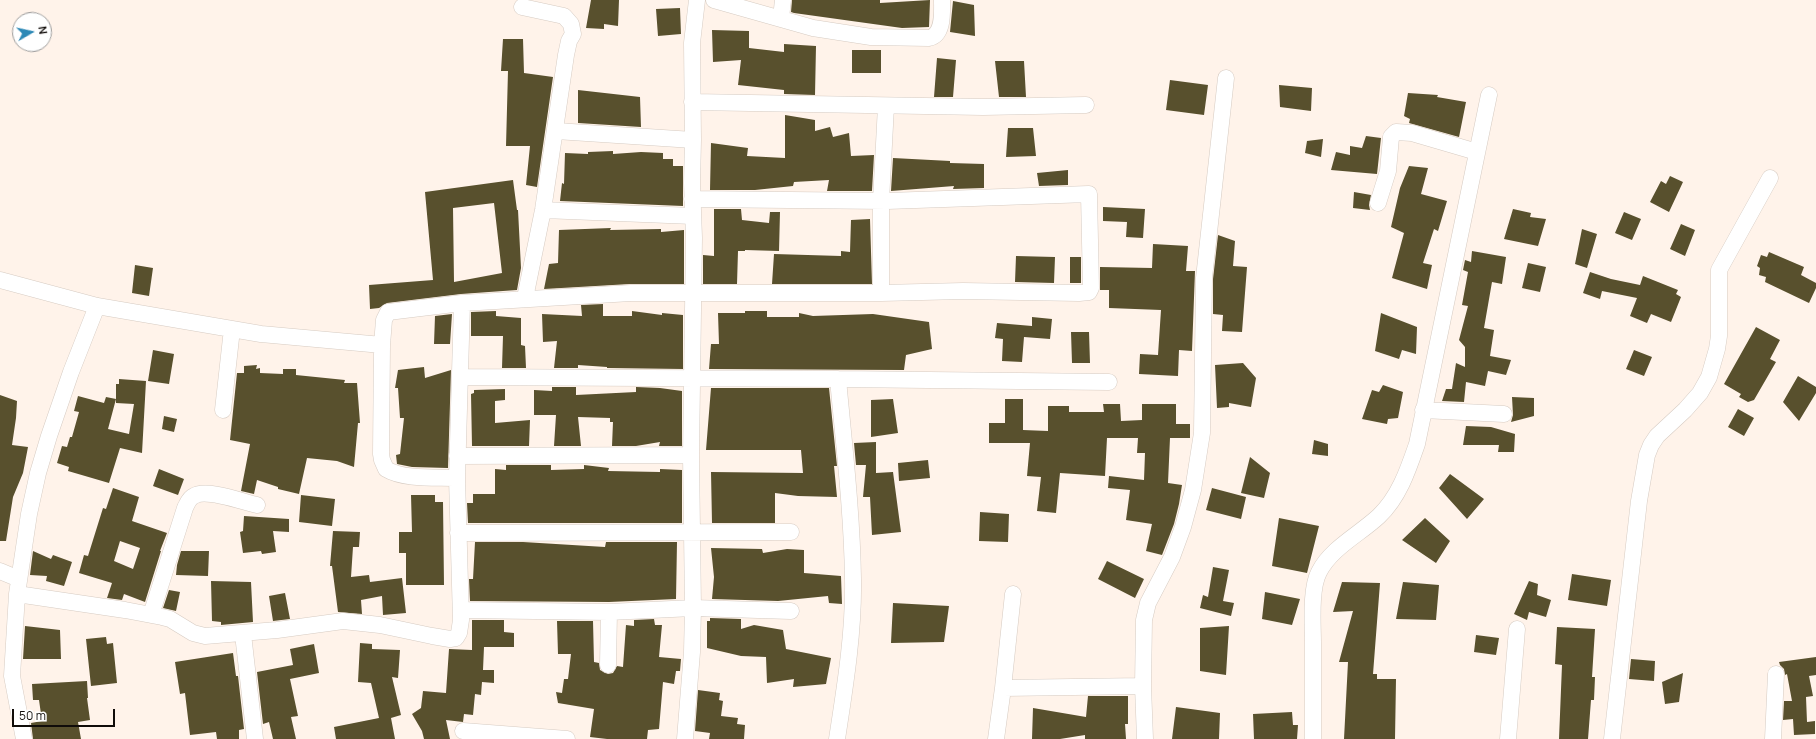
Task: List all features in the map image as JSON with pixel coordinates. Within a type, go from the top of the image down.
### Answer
[{"type":"street","points":[[685,739],[692,652],[693,608],[691,455],[693,379],[692,43],[696,0]]},
{"type":"street","points":[[714,0],[813,28],[871,37],[929,38],[935,37],[938,33],[942,17],[942,0]]},
{"type":"street","points":[[781,18],[783,0]]},
{"type":"street","points":[[522,7],[560,14],[568,18],[573,34],[569,41],[566,55],[556,131],[543,210],[525,298]]},
{"type":"street","points":[[1145,739],[1144,624],[1146,612],[1148,603],[1172,556],[1184,527],[1193,490],[1201,440],[1204,278],[1226,78]]},
{"type":"street","points":[[1313,739],[1312,612],[1317,577],[1324,564],[1336,552],[1379,516],[1398,492],[1411,463],[1417,444],[1489,95]]},
{"type":"street","points":[[692,102],[983,107],[1086,105]]},
{"type":"street","points":[[881,293],[881,201],[886,106]]},
{"type":"street","points":[[556,131],[693,140]]},
{"type":"street","points":[[1378,203],[1388,171],[1391,137],[1396,132],[1412,133],[1477,152]]},
{"type":"street","points":[[1612,739],[1639,501],[1646,455],[1657,436],[1688,407],[1700,393],[1709,377],[1717,349],[1719,270],[1770,178]]},
{"type":"street","points":[[457,478],[416,477],[396,474],[386,470],[382,454],[382,345],[384,320],[388,312],[462,303],[525,298],[631,293],[881,293],[963,291],[1080,293],[1090,291],[1092,278],[1089,194],[881,201],[692,198]]},
{"type":"street","points":[[543,210],[693,216]]},
{"type":"street","points":[[0,280],[97,306],[261,334],[382,345]]},
{"type":"street","points":[[0,571],[18,587],[170,620],[197,634],[215,636],[243,634],[343,621],[380,625],[453,639],[459,633],[461,610],[457,456],[462,303]]},
{"type":"street","points":[[24,739],[6,676],[29,514],[38,473],[68,379],[97,306]]},
{"type":"street","points":[[223,410],[232,329]]},
{"type":"street","points":[[460,377],[1109,382]]},
{"type":"street","points":[[837,739],[849,637],[853,579],[846,468],[838,379]]},
{"type":"street","points":[[1423,410],[1504,414]]},
{"type":"street","points":[[457,456],[691,455]]},
{"type":"street","points":[[151,616],[185,508],[191,498],[197,494],[210,494],[257,505]]},
{"type":"street","points":[[458,534],[791,532]]},
{"type":"street","points":[[996,739],[1013,594]]},
{"type":"street","points":[[461,610],[609,612],[693,608],[791,611]]},
{"type":"street","points":[[608,665],[609,612]]},
{"type":"street","points":[[1508,739],[1517,629]]},
{"type":"street","points":[[243,634],[255,739]]},
{"type":"street","points":[[1773,739],[1776,674]]},
{"type":"street","points":[[1003,688],[1144,686]]},
{"type":"street","points":[[463,731],[567,739]]},
{"type":"building","points":[[591,0],[619,0],[618,26],[604,24],[604,29],[586,28]]},
{"type":"building","points":[[792,0],[880,0],[880,3],[930,0],[929,27],[902,28],[794,13],[791,12]]},
{"type":"building","points":[[953,1],[974,5],[975,36],[950,32]]},
{"type":"building","points":[[680,8],[681,34],[658,36],[656,9]]},
{"type":"building","points":[[712,30],[749,31],[749,48],[784,52],[784,44],[816,46],[815,95],[784,94],[784,90],[738,85],[741,60],[713,62]]},
{"type":"building","points":[[503,39],[523,39],[524,73],[553,77],[537,187],[526,185],[530,146],[506,146],[508,71],[501,71]]},
{"type":"building","points":[[852,50],[881,50],[881,73],[852,73]]},
{"type":"building","points":[[937,58],[956,60],[953,97],[934,97]]},
{"type":"building","points":[[995,61],[1024,61],[1026,97],[999,97]]},
{"type":"building","points":[[1170,80],[1208,85],[1204,115],[1166,110]]},
{"type":"building","points":[[1279,85],[1312,88],[1311,111],[1280,107]]},
{"type":"building","points":[[578,90],[640,97],[641,127],[578,123]]},
{"type":"building","points":[[1408,93],[1438,95],[1437,97],[1466,102],[1459,137],[1409,123],[1410,119],[1404,116]]},
{"type":"building","points":[[785,115],[815,120],[815,131],[830,127],[833,137],[849,133],[851,156],[874,155],[872,191],[827,191],[829,180],[794,182],[793,186],[755,190],[710,190],[711,143],[748,148],[747,156],[785,158]]},
{"type":"building","points":[[1008,128],[1033,128],[1036,156],[1006,157]]},
{"type":"building","points":[[1366,136],[1381,138],[1377,174],[1331,170],[1336,152],[1350,155],[1350,146],[1362,148]]},
{"type":"building","points":[[1323,139],[1321,157],[1305,153],[1307,141]]},
{"type":"building","points":[[613,151],[613,154],[641,152],[663,153],[663,159],[673,159],[673,166],[683,166],[683,206],[560,201],[562,183],[564,184],[565,153],[588,154],[588,152]]},
{"type":"building","points":[[893,158],[950,161],[950,163],[984,164],[984,188],[953,189],[954,186],[891,191]]},
{"type":"building","points":[[1409,166],[1428,168],[1421,194],[1447,201],[1438,231],[1434,229],[1423,263],[1432,265],[1427,289],[1392,278],[1404,233],[1391,227],[1400,188]]},
{"type":"building","points":[[1068,170],[1068,185],[1039,186],[1037,173]]},
{"type":"building","points":[[1670,176],[1683,182],[1669,212],[1650,202],[1661,181],[1666,184]]},
{"type":"building","points":[[513,180],[518,210],[521,268],[517,290],[461,294],[387,303],[379,308],[370,309],[369,285],[433,280],[425,192]],"holes":[[[494,203],[502,273],[454,282],[453,208]]]},
{"type":"building","points":[[1354,192],[1371,195],[1369,205],[1370,210],[1353,208]]},
{"type":"building","points":[[1103,207],[1145,209],[1143,238],[1126,237],[1127,222],[1103,221]]},
{"type":"building","points":[[714,209],[741,209],[742,220],[769,223],[770,212],[780,212],[779,251],[738,251],[737,284],[703,284],[703,255],[714,256]]},
{"type":"building","points":[[1513,209],[1531,213],[1530,217],[1546,219],[1538,246],[1504,239]]},
{"type":"building","points":[[1624,212],[1641,219],[1632,240],[1615,233]]},
{"type":"building","points":[[870,219],[872,284],[772,284],[774,254],[841,256],[841,251],[850,252],[851,220]]},
{"type":"building","points":[[1681,224],[1695,230],[1685,256],[1670,249]]},
{"type":"building","points":[[611,228],[610,230],[661,229],[661,232],[684,230],[684,284],[630,284],[544,289],[549,264],[558,263],[559,230]]},
{"type":"building","points":[[1582,229],[1597,234],[1587,268],[1575,264]]},
{"type":"building","points":[[1218,235],[1235,241],[1233,266],[1247,267],[1242,332],[1222,331],[1223,315],[1213,314],[1213,279]]},
{"type":"building","points":[[1153,244],[1188,246],[1186,271],[1195,271],[1192,351],[1179,350],[1178,376],[1139,374],[1140,354],[1158,355],[1161,310],[1109,308],[1109,290],[1100,290],[1100,267],[1152,268]]},
{"type":"building","points":[[1472,251],[1506,257],[1502,284],[1492,282],[1484,328],[1494,330],[1490,356],[1511,360],[1506,375],[1488,371],[1485,386],[1466,382],[1464,402],[1442,401],[1446,389],[1452,389],[1456,363],[1465,367],[1465,347],[1459,340],[1468,306],[1462,305],[1468,272],[1463,270],[1465,260],[1471,262]]},
{"type":"building","points":[[1769,252],[1804,267],[1801,275],[1816,283],[1816,288],[1809,303],[1765,282],[1766,277],[1759,275],[1760,268],[1757,266],[1761,255],[1767,257]]},
{"type":"building","points":[[1016,256],[1055,257],[1054,283],[1015,282]]},
{"type":"building","points":[[1070,257],[1081,257],[1081,283],[1070,283]]},
{"type":"building","points":[[1528,263],[1546,267],[1540,292],[1522,288]]},
{"type":"building","points":[[135,265],[153,268],[149,296],[132,293]]},
{"type":"building","points":[[1590,272],[1611,279],[1640,285],[1643,276],[1678,290],[1676,294],[1681,297],[1671,322],[1651,314],[1647,323],[1630,316],[1637,298],[1602,291],[1600,299],[1583,293]]},
{"type":"building","points":[[603,304],[603,316],[632,316],[632,311],[662,315],[662,313],[683,315],[683,369],[607,368],[578,365],[578,368],[554,368],[557,341],[543,342],[542,314],[582,316],[581,305]]},
{"type":"building","points":[[496,311],[496,316],[521,318],[521,345],[525,346],[526,368],[502,368],[503,336],[471,336],[471,312]]},
{"type":"building","points":[[745,311],[767,311],[767,317],[799,317],[799,313],[813,316],[873,314],[929,322],[932,349],[906,355],[904,370],[709,369],[711,344],[719,344],[718,313],[745,313]]},
{"type":"building","points":[[1381,313],[1417,327],[1416,354],[1402,350],[1399,359],[1375,351]]},
{"type":"building","points":[[452,314],[450,344],[434,344],[435,316]]},
{"type":"building","points":[[1032,317],[1052,319],[1050,339],[1024,337],[1022,362],[1002,361],[1003,339],[995,338],[997,323],[1032,326]]},
{"type":"building","points":[[1756,327],[1780,340],[1770,359],[1776,362],[1754,400],[1748,402],[1739,397],[1741,394],[1724,384]]},
{"type":"building","points":[[1071,332],[1089,332],[1090,363],[1072,363]]},
{"type":"building","points":[[153,350],[174,354],[169,384],[148,381]]},
{"type":"building","points":[[1634,350],[1652,357],[1644,376],[1626,369]]},
{"type":"building","points":[[1243,363],[1256,378],[1251,407],[1229,403],[1229,407],[1217,408],[1215,365]]},
{"type":"building","points":[[257,365],[256,369],[260,368],[260,373],[283,374],[283,369],[296,369],[296,375],[345,380],[344,383],[357,383],[360,423],[358,423],[354,467],[337,461],[307,458],[299,494],[278,489],[278,487],[257,480],[254,494],[241,491],[250,444],[230,440],[237,373],[244,373],[244,366]]},
{"type":"building","points":[[424,367],[425,378],[451,370],[448,468],[412,467],[397,464],[396,455],[400,454],[404,418],[400,418],[398,388],[395,388],[398,370]]},
{"type":"building","points":[[1798,376],[1816,387],[1816,393],[1799,421],[1783,402]]},
{"type":"building","points":[[119,379],[146,381],[142,453],[120,448],[109,483],[68,471],[69,467],[57,463],[62,446],[67,447],[70,437],[72,437],[79,412],[74,411],[78,396],[104,403],[106,397],[116,399],[116,384],[119,384]],"holes":[[[116,399],[116,403],[134,404],[129,434],[108,429]]]},
{"type":"building","points":[[1383,385],[1403,392],[1398,418],[1388,419],[1387,424],[1362,419],[1372,390],[1379,392]]},
{"type":"building","points":[[552,387],[576,387],[576,395],[636,392],[636,387],[682,391],[682,446],[659,446],[660,442],[636,446],[612,446],[613,422],[610,422],[610,418],[578,417],[581,446],[554,446],[556,415],[534,415],[534,390],[552,391]]},
{"type":"building","points":[[711,388],[829,388],[837,466],[834,466],[837,497],[798,496],[775,493],[775,523],[712,523],[711,472],[803,473],[801,450],[706,450]]},
{"type":"building","points":[[505,389],[505,400],[495,401],[495,423],[530,420],[529,446],[472,446],[471,394],[474,393],[474,390]]},
{"type":"building","points":[[0,395],[17,401],[12,445],[28,447],[23,473],[13,497],[6,541],[0,541]]},
{"type":"building","points":[[1512,397],[1534,398],[1534,416],[1511,422],[1513,415]]},
{"type":"building","points":[[893,399],[898,433],[871,437],[871,400]]},
{"type":"building","points":[[1005,399],[1023,399],[1023,430],[1048,431],[1048,406],[1069,406],[1069,412],[1104,412],[1103,404],[1120,404],[1121,421],[1142,420],[1142,404],[1176,404],[1176,424],[1190,424],[1190,438],[1170,438],[1168,483],[1182,485],[1174,524],[1162,555],[1146,551],[1152,524],[1126,520],[1130,490],[1108,488],[1109,476],[1144,480],[1145,453],[1137,453],[1138,438],[1107,438],[1105,476],[1060,473],[1056,513],[1037,511],[1041,477],[1027,476],[1030,443],[989,443],[989,423],[1005,423]]},
{"type":"building","points":[[1738,409],[1754,418],[1744,436],[1728,427]]},
{"type":"building","points":[[164,416],[177,419],[174,432],[162,429]]},
{"type":"building","points":[[1466,426],[1491,427],[1515,434],[1514,452],[1498,452],[1499,445],[1463,445]]},
{"type":"building","points":[[1314,440],[1328,444],[1328,456],[1312,454]]},
{"type":"building","points":[[876,442],[876,473],[893,472],[901,532],[872,535],[870,497],[863,497],[866,465],[856,465],[854,443]]},
{"type":"building","points":[[1250,457],[1270,473],[1264,498],[1241,493]]},
{"type":"building","points":[[928,460],[930,478],[899,481],[898,463]]},
{"type":"building","points":[[506,465],[551,465],[551,470],[584,469],[584,465],[609,468],[608,471],[660,472],[660,469],[682,470],[682,523],[468,523],[467,503],[473,503],[473,494],[495,494],[495,469],[506,470]]},
{"type":"building","points":[[159,469],[184,479],[178,495],[153,486]]},
{"type":"building","points":[[1450,474],[1484,499],[1467,519],[1439,488]]},
{"type":"building","points":[[113,488],[139,497],[132,521],[167,533],[160,551],[145,602],[124,594],[122,600],[107,598],[112,583],[79,573],[84,555],[88,556],[103,508],[106,509]],"holes":[[[120,541],[140,548],[133,569],[114,561]]]},
{"type":"building","points":[[1212,488],[1246,497],[1241,519],[1206,510]]},
{"type":"building","points":[[301,495],[335,499],[332,526],[299,522]]},
{"type":"building","points":[[411,495],[435,495],[435,502],[443,502],[444,585],[406,585],[406,553],[399,553],[399,532],[412,532]]},
{"type":"building","points":[[980,512],[1009,514],[1008,542],[979,541]]},
{"type":"building","points":[[244,516],[289,519],[289,532],[273,531],[276,552],[262,554],[261,551],[243,553],[240,532],[243,531]]},
{"type":"building","points":[[1279,518],[1319,526],[1307,573],[1272,566]]},
{"type":"building","points":[[1425,518],[1450,541],[1436,563],[1402,540]]},
{"type":"building","points":[[333,531],[360,532],[359,547],[353,547],[351,577],[369,575],[370,582],[402,578],[406,613],[383,615],[382,596],[361,600],[362,614],[338,612],[332,566],[330,566]]},
{"type":"building","points":[[475,542],[523,542],[605,547],[606,542],[677,542],[676,599],[609,602],[470,601],[469,579],[473,579]]},
{"type":"building","points":[[711,548],[762,549],[763,553],[787,549],[804,550],[804,573],[841,576],[842,604],[829,603],[828,596],[778,601],[712,599],[714,577]]},
{"type":"building","points":[[33,551],[51,559],[53,555],[72,562],[64,586],[46,581],[47,576],[30,575]]},
{"type":"building","points":[[181,551],[209,551],[208,576],[176,575]]},
{"type":"building","points":[[1107,561],[1144,579],[1135,598],[1098,579]]},
{"type":"building","points":[[1213,567],[1229,570],[1223,601],[1234,603],[1231,616],[1200,608],[1203,595],[1208,597]]},
{"type":"building","points":[[1572,574],[1611,580],[1607,606],[1568,600]]},
{"type":"building","points":[[211,581],[251,582],[253,622],[221,625],[221,622],[212,621]]},
{"type":"building","points":[[1529,581],[1538,584],[1537,595],[1551,600],[1546,617],[1529,612],[1527,620],[1514,614]]},
{"type":"building","points":[[1342,582],[1380,583],[1373,674],[1377,674],[1377,679],[1396,679],[1395,739],[1344,739],[1348,662],[1339,662],[1353,611],[1333,612]]},
{"type":"building","points":[[1403,582],[1439,585],[1436,620],[1396,619]]},
{"type":"building","points":[[169,590],[180,592],[176,611],[163,608]]},
{"type":"building","points":[[1265,592],[1300,599],[1292,625],[1262,619]]},
{"type":"building","points":[[285,593],[290,619],[273,621],[269,596]]},
{"type":"building","points":[[893,603],[949,606],[944,642],[891,643]]},
{"type":"building","points":[[710,618],[741,619],[741,629],[754,625],[783,630],[786,649],[831,658],[826,684],[793,687],[794,679],[767,683],[766,657],[741,656],[707,648],[707,621],[710,621]]},
{"type":"building","points":[[654,619],[655,625],[662,625],[659,657],[681,659],[680,671],[676,671],[674,684],[663,682],[659,729],[648,730],[647,739],[607,739],[590,737],[594,709],[558,703],[556,692],[562,693],[564,679],[568,679],[571,654],[558,654],[557,621],[593,621],[594,662],[599,663],[600,670],[608,674],[613,673],[617,666],[623,667],[626,625],[634,626],[634,620]]},
{"type":"building","points":[[472,620],[504,620],[504,632],[514,633],[514,647],[484,647],[483,670],[494,670],[494,683],[482,682],[481,695],[475,694],[473,715],[464,714],[463,722],[446,720],[450,739],[424,739],[422,731],[412,714],[421,708],[423,691],[446,693],[449,649],[472,650]]},
{"type":"building","points":[[25,626],[60,630],[61,659],[23,659]]},
{"type":"building","points":[[1229,626],[1226,675],[1200,671],[1200,628]]},
{"type":"building","points":[[1557,627],[1595,629],[1592,677],[1595,677],[1594,700],[1591,700],[1588,739],[1559,739],[1562,665],[1555,664]]},
{"type":"building","points":[[1476,635],[1499,638],[1496,655],[1474,652]]},
{"type":"building","points":[[106,637],[107,644],[113,643],[117,683],[91,686],[86,639]]},
{"type":"building","points":[[360,643],[372,644],[372,649],[400,650],[398,678],[392,677],[401,715],[391,718],[395,739],[336,739],[334,727],[379,718],[371,683],[358,682]]},
{"type":"building","points":[[314,644],[319,673],[290,679],[298,716],[291,717],[296,739],[273,739],[269,722],[263,724],[257,672],[293,665],[290,649]]},
{"type":"building","points":[[233,653],[236,676],[238,676],[244,729],[239,730],[239,739],[217,739],[216,732],[190,735],[185,693],[180,694],[175,662]]},
{"type":"building","points":[[1816,657],[1816,675],[1809,676],[1813,696],[1806,697],[1807,722],[1815,721],[1815,734],[1794,735],[1793,719],[1783,720],[1784,701],[1792,701],[1787,674],[1785,675],[1784,669],[1779,662]]},
{"type":"building","points":[[1631,659],[1655,661],[1654,681],[1629,679]]},
{"type":"building","points":[[1683,673],[1679,702],[1665,704],[1662,682]]},
{"type":"building","points":[[87,681],[87,698],[90,720],[78,722],[81,739],[33,739],[31,723],[42,721],[39,700],[33,700],[32,684]]},
{"type":"building","points":[[698,690],[720,693],[719,700],[723,701],[721,716],[738,718],[737,724],[745,725],[744,739],[709,739],[710,733],[695,731]]},
{"type":"building","points":[[1088,696],[1128,696],[1128,724],[1125,724],[1126,739],[1085,739],[1085,735],[1060,739],[1032,739],[1033,708],[1086,717]]},
{"type":"building","points":[[1176,707],[1220,713],[1219,739],[1172,739]]},
{"type":"building","points":[[1292,712],[1293,725],[1298,725],[1297,739],[1254,739],[1253,714]]}]
